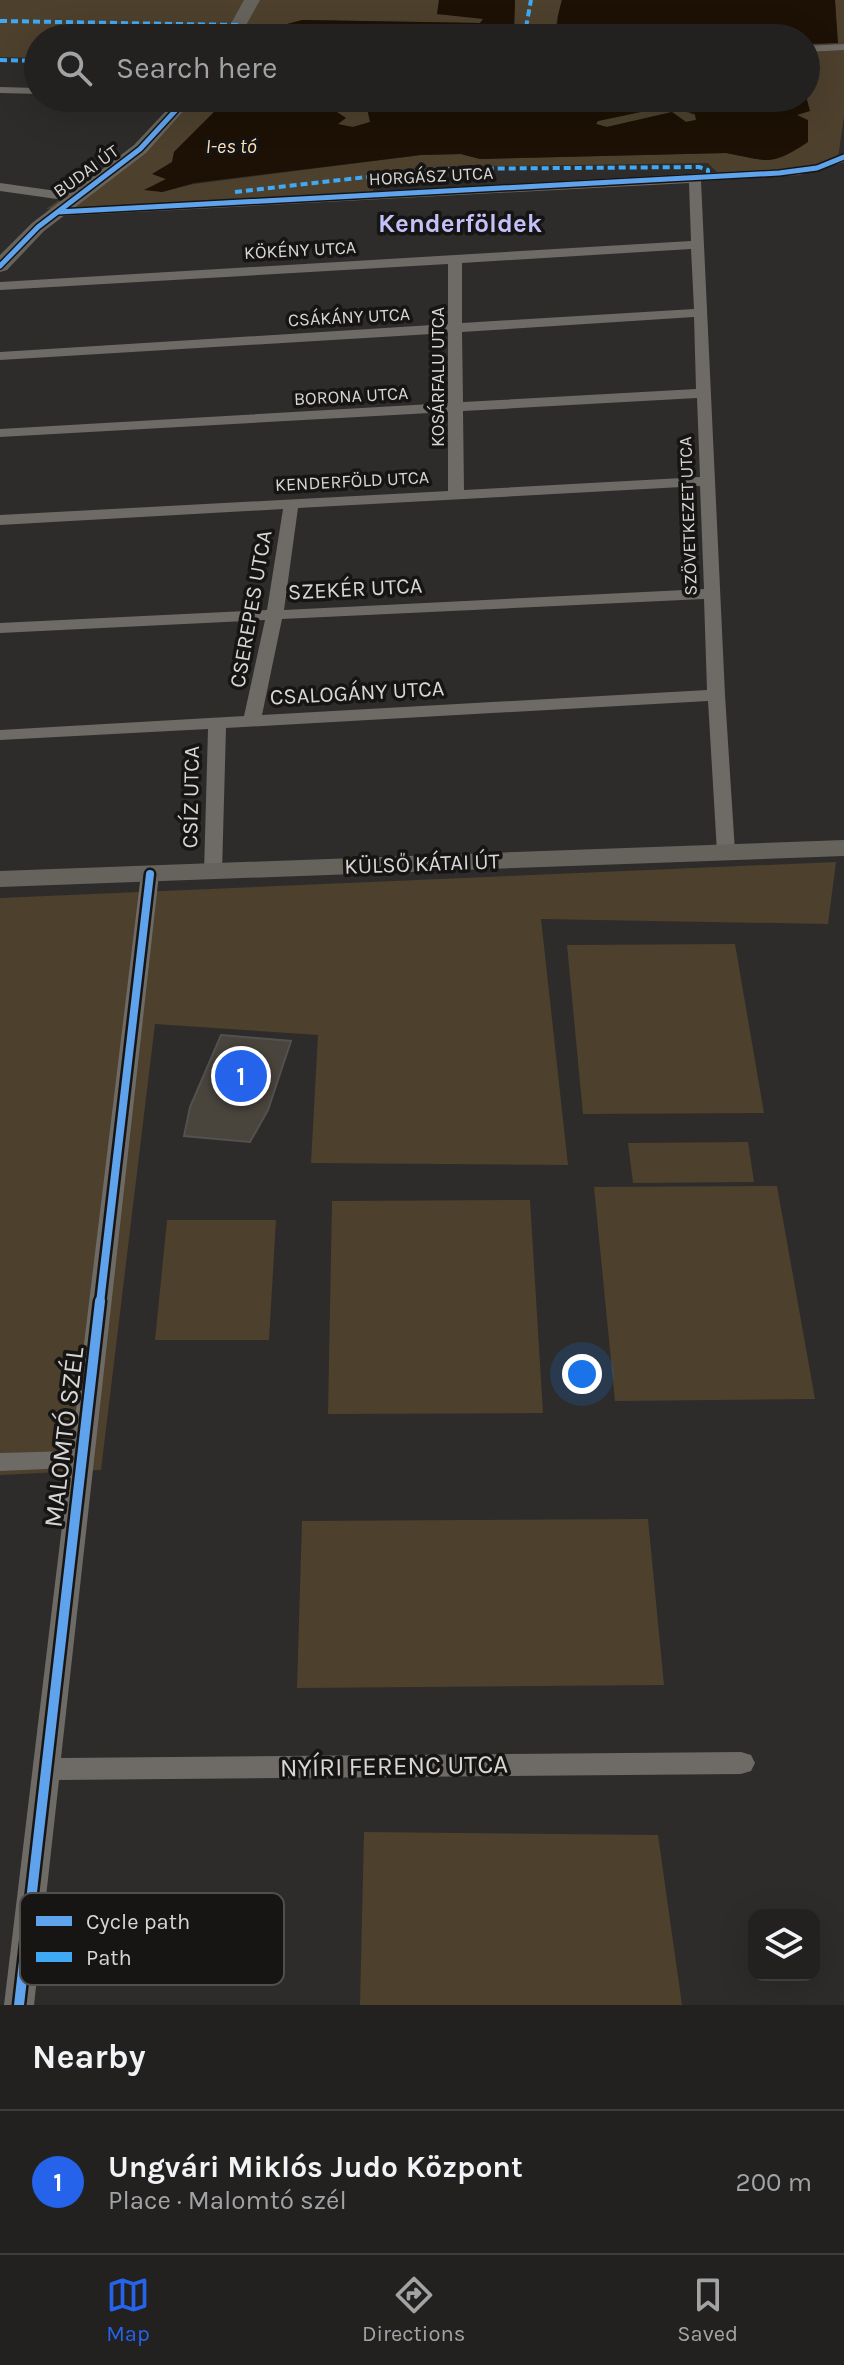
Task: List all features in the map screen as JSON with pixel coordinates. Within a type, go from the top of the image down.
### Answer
[{"type":"street","points":[[239,24],[252,0]]},
{"type":"street","points":[[820,48],[844,47]]},
{"type":"street","points":[[0,90],[24,91]]},
{"type":"street","name":"BUDAI ÚT","points":[[0,266],[20,242],[134,156],[174,112]]},
{"type":"street","name":"HORGÁSZ UTCA","points":[[58,212],[695,179],[708,175],[806,169],[844,157]]},
{"type":"street","name":"SZÖVETKEZET UTCA","points":[[695,179],[711,594],[726,852]]},
{"type":"street","points":[[0,187],[78,198]]},
{"type":"street","name":"KÖKÉNY UTCA","points":[[0,286],[697,245]]},
{"type":"street","name":"KOSÁRFALU UTCA","points":[[455,259],[456,495]]},
{"type":"street","name":"CSÁKÁNY UTCA","points":[[0,356],[700,313]]},
{"type":"street","name":"BORONA UTCA","points":[[0,433],[704,393]]},
{"type":"street","name":"KENDERFÖLD UTCA","points":[[0,520],[706,481]]},
{"type":"street","name":"CSEREPES UTCA","points":[[252,721],[275,614],[291,504]]},
{"type":"street","name":"SZEKÉR UTCA","points":[[0,628],[711,594]]},
{"type":"street","name":"CSALOGÁNY UTCA","points":[[0,735],[716,695]]},
{"type":"street","name":"CSÍZ UTCA","points":[[213,872],[217,723]]},
{"type":"street","name":"KÜLSŐ KÁTAI ÚT","points":[[0,879],[844,848]]},
{"type":"street","name":"MALOMTÓ SZÉL","points":[[32,1893],[150,874]]},
{"type":"street","points":[[0,1462],[81,1459]]},
{"type":"street","name":"NYÍRI FERENC UTCA","points":[[46,1769],[741,1763]]},
{"type":"street","name":"MALOMTÓ SZÉL","points":[[19,2005],[21,1985]]},
{"type":"shaded area","points":[[0,0],[439,0],[437,14],[484,18],[480,23],[302,20],[297,24],[24,24],[24,58],[0,57]]},
{"type":"shaded area","points":[[515,0],[562,0],[556,24],[514,24]]},
{"type":"shaded area","points":[[835,0],[844,0],[844,44],[841,44],[844,47],[844,117],[838,158],[804,169],[718,173],[708,163],[431,167],[375,172],[373,192],[46,209],[128,153],[166,112],[214,112],[174,152],[173,162],[153,174],[168,179],[162,192],[194,184],[421,155],[461,154],[480,159],[726,153],[763,160],[797,112],[820,112],[820,44],[837,43]]},
{"type":"shaded area","points":[[224,112],[368,112],[371,122],[353,127]]},
{"type":"shaded area","points":[[640,112],[672,112],[607,127],[596,124],[597,121]]},
{"type":"shaded area","points":[[672,112],[695,115],[696,120],[686,122]]},
{"type":"shaded area","points":[[836,862],[828,924],[541,919],[568,1165],[311,1163],[318,1035],[155,1024],[101,1470],[0,1475],[0,898]]},
{"type":"shaded area","points":[[735,944],[764,1113],[583,1114],[567,945]]},
{"type":"shaded area","points":[[748,1142],[754,1182],[633,1183],[628,1143]]},
{"type":"shaded area","points":[[777,1186],[815,1399],[615,1401],[594,1187]]},
{"type":"shaded area","points":[[530,1200],[543,1413],[328,1414],[332,1201]]},
{"type":"shaded area","points":[[167,1220],[276,1220],[269,1340],[155,1340]]},
{"type":"shaded area","points":[[648,1519],[664,1685],[297,1688],[302,1521]]},
{"type":"shaded area","points":[[364,1832],[658,1835],[682,2005],[360,2005]]},
{"type":"water","points":[[439,0],[515,0],[514,24],[287,24],[302,20],[480,23],[483,19],[437,14]]},
{"type":"water","points":[[562,0],[835,0],[838,43],[820,44],[820,24],[558,24]]},
{"type":"water","name":"I-es tó","points":[[214,112],[337,112],[346,118],[338,124],[353,127],[370,122],[368,112],[641,112],[596,124],[607,127],[672,112],[686,122],[696,120],[695,114],[688,112],[807,112],[797,115],[808,120],[808,142],[777,159],[769,160],[726,153],[480,159],[461,154],[421,155],[194,183],[162,192],[144,190],[166,179],[152,174],[172,162],[174,152]]},
{"type":"building","points":[[221,1035],[291,1041],[268,1110],[250,1142],[184,1136],[190,1107]]},
{"type":"marked path","points":[[527,24],[531,0]]},
{"type":"marked path","points":[[0,21],[179,24]]},
{"type":"marked path","points":[[0,60],[24,61]]},
{"type":"marked path","points":[[235,192],[438,169],[699,167],[708,170],[708,175]]},
{"type":"cycle path","points":[[0,266],[38,227],[140,149],[174,112]]},
{"type":"cycle path","points":[[58,212],[695,179],[708,175],[799,171],[832,164],[844,157]]},
{"type":"cycle path","points":[[32,1893],[150,874]]},
{"type":"cycle path","points":[[19,2005],[21,1985]]},
{"type":"place","name":"Ungvári Miklós Judo Központ","points":[[241,1076]]},
{"type":"district","name":"Kenderföldek","points":[[460,223]]}]
